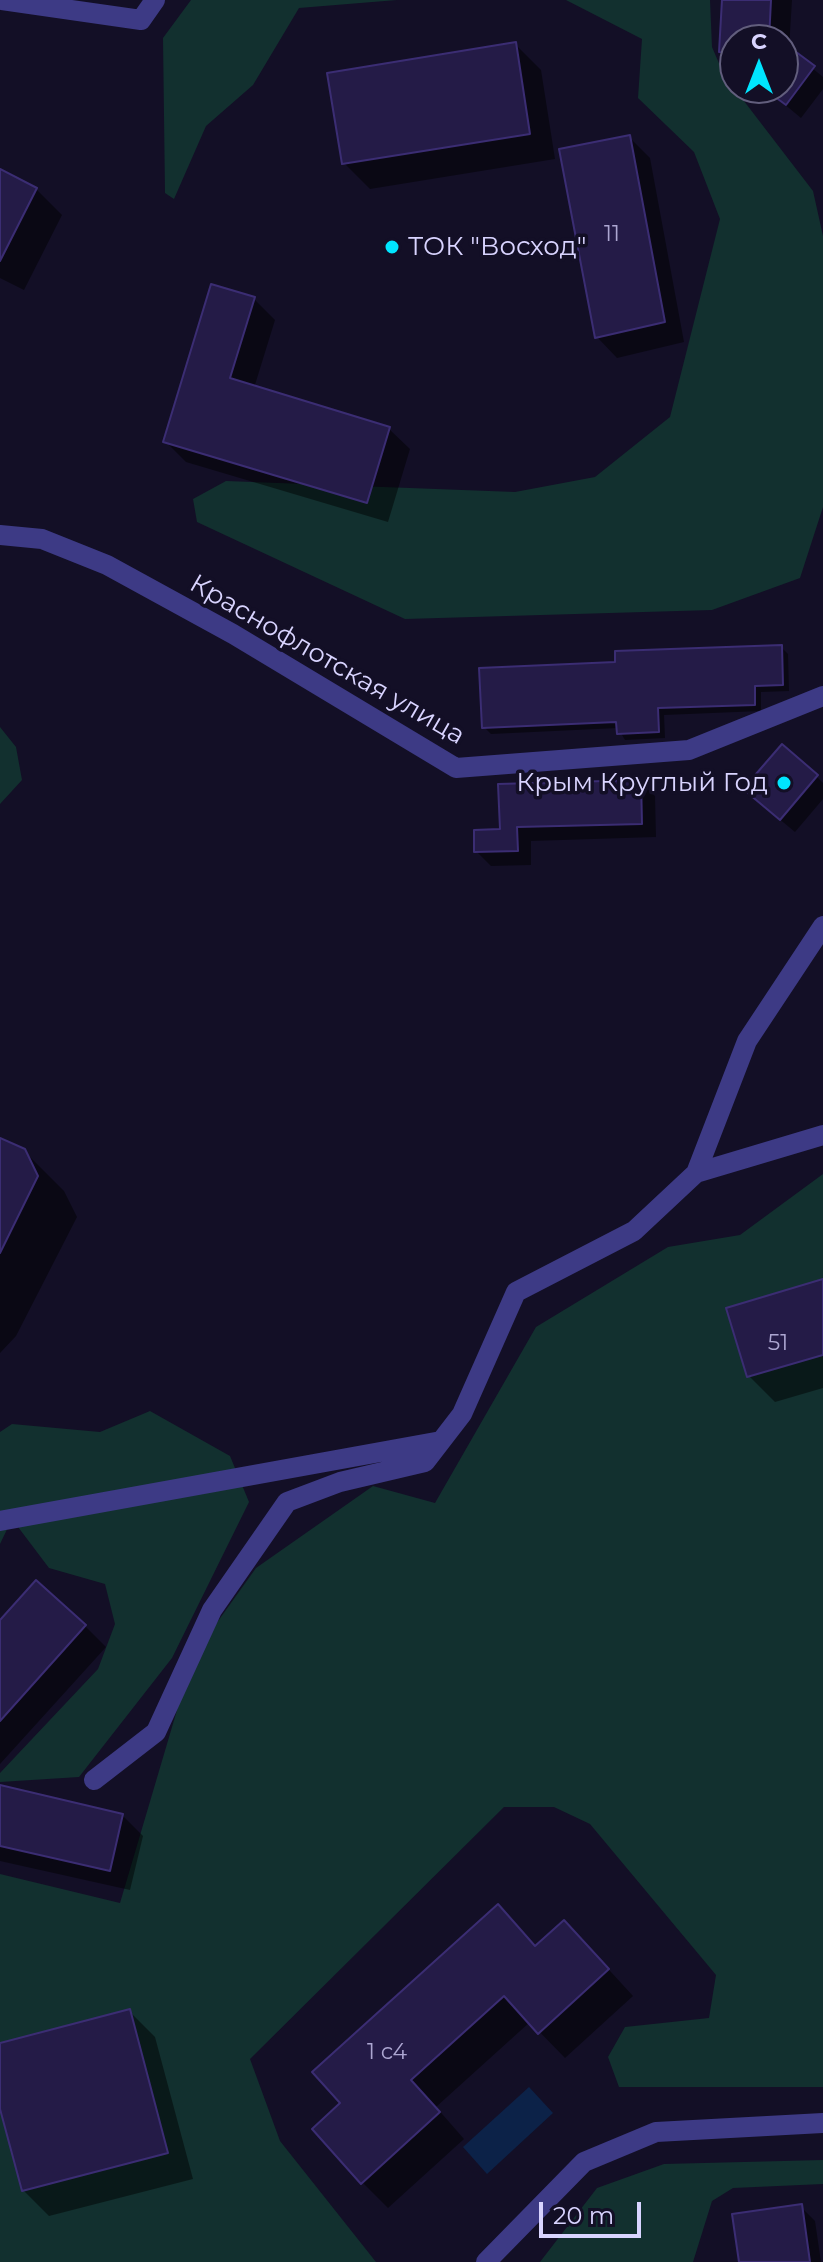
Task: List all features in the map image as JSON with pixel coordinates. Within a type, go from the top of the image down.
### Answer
[{"type":"street","points":[[2,0],[141,20],[155,0]]},
{"type":"street","name":"Краснофлотская улица","points":[[0,535],[42,539],[107,565],[233,634],[456,768],[689,750],[823,696]]},
{"type":"street","points":[[94,1780],[156,1732],[212,1610],[287,1502],[340,1482],[425,1462],[462,1414],[516,1292],[634,1231],[696,1173],[747,1041],[823,926]]},
{"type":"street","points":[[696,1173],[823,1135]]},
{"type":"street","points":[[0,1521],[441,1441]]},
{"type":"street","points":[[486,2262],[584,2162],[656,2132],[823,2123]]},
{"type":"green space","points":[[191,0],[397,0],[299,8],[253,85],[206,126],[174,199],[165,193],[163,38]]},
{"type":"green space","points":[[566,0],[710,0],[712,47],[719,63],[719,104],[746,104],[813,191],[823,236],[823,507],[800,578],[712,610],[405,619],[197,522],[193,499],[226,481],[515,492],[595,477],[670,417],[720,219],[694,152],[638,98],[642,39]]},
{"type":"green space","points":[[0,727],[16,747],[22,780],[0,804]]},
{"type":"green space","points":[[823,1174],[823,2087],[619,2087],[608,2057],[625,2027],[709,2018],[716,1975],[590,1824],[554,1807],[504,1807],[250,2059],[280,2141],[376,2262],[0,2262],[0,2109],[22,2191],[168,2153],[130,2009],[0,2043],[0,1874],[120,1903],[193,1656],[256,1568],[373,1486],[435,1503],[536,1327],[668,1247],[740,1235]]},
{"type":"green space","points":[[150,1411],[230,1456],[249,1502],[172,1658],[79,1777],[0,1782],[0,1773],[98,1669],[115,1624],[105,1584],[49,1568],[12,1519],[0,1544],[0,1432],[12,1424],[100,1432]]},
{"type":"green space","points":[[823,2160],[823,2184],[733,2188],[712,2201],[693,2262],[540,2262],[597,2188],[664,2164]]},
{"type":"water","points":[[529,2087],[553,2113],[487,2174],[463,2147]]},
{"type":"building","points":[[722,0],[771,0],[770,24],[721,24]]},
{"type":"building","points":[[516,42],[530,134],[342,164],[327,73]]},
{"type":"building","points":[[799,54],[815,66],[799,88]]},
{"type":"building","points":[[630,135],[665,322],[595,338],[559,149]]},
{"type":"building","points":[[0,169],[37,188],[0,261]]},
{"type":"building","points":[[211,284],[255,297],[230,378],[390,427],[367,503],[163,442]]},
{"type":"building","points":[[782,645],[783,685],[755,686],[755,705],[658,708],[659,732],[617,734],[616,722],[482,728],[479,668],[615,662],[615,651]]},
{"type":"building","points":[[782,744],[818,775],[780,820],[743,789]]},
{"type":"building","points":[[641,780],[642,824],[517,827],[518,851],[474,852],[474,830],[500,829],[498,784]]},
{"type":"building","points":[[0,1138],[25,1149],[38,1176],[0,1253]]},
{"type":"building","points":[[823,1279],[823,1355],[747,1377],[726,1308]]},
{"type":"building","points":[[36,1580],[86,1625],[0,1721],[0,1620]]},
{"type":"building","points":[[0,1785],[123,1814],[110,1871],[0,1846]]},
{"type":"building","points":[[498,1904],[535,1946],[564,1920],[609,1969],[538,2034],[504,1996],[411,2080],[440,2112],[361,2184],[312,2129],[340,2103],[312,2072]]},
{"type":"building","points":[[130,2009],[168,2153],[22,2191],[0,2109],[0,2043]]},
{"type":"building","points":[[802,2204],[810,2262],[739,2262],[732,2214]]},
{"type":"place","name":"ТОК \"Восход\"","points":[[392,247]]},
{"type":"place","name":"Крым Круглый Год","points":[[784,783]]}]
